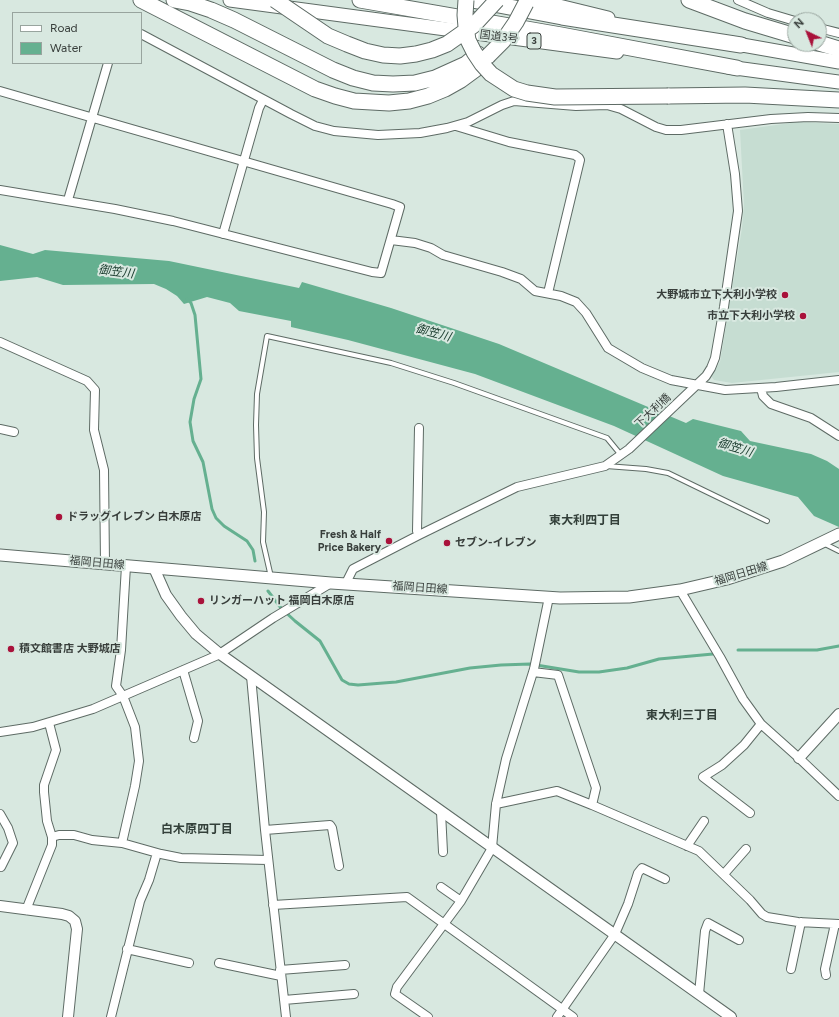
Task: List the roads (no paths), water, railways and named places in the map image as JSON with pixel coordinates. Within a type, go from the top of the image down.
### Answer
[{"type":"highway","points":[[141,0],[315,89],[354,101],[389,104],[428,96],[445,89],[476,69],[499,36],[529,1],[741,45]]},
{"type":"highway","points":[[174,0],[190,3],[234,20],[333,70],[353,78],[373,83],[415,83],[434,78],[485,54]]},
{"type":"highway","name":"国道3号","points":[[230,0],[839,82]]},
{"type":"highway","points":[[274,0],[328,36],[365,51],[383,55],[400,56],[422,53],[447,44],[474,25],[497,0]]},
{"type":"highway","points":[[360,0],[562,35],[737,68]]},
{"type":"highway","points":[[466,0],[466,27],[468,40],[474,52],[482,64],[492,74],[514,89],[527,93],[555,96],[745,95],[839,100]]},
{"type":"highway","points":[[472,0],[562,17],[839,62]]},
{"type":"highway","points":[[689,0],[745,21],[787,34]]},
{"type":"highway","points":[[827,45],[839,49]]},
{"type":"main road","name":"福岡日田線","points":[[0,555],[331,583],[549,597],[629,597],[680,590],[727,579],[783,561],[831,539]]},
{"type":"street","points":[[738,0],[768,13],[787,19]]},
{"type":"street","points":[[827,30],[839,33]]},
{"type":"street","points":[[142,35],[315,126],[334,132],[378,135],[420,133],[456,126],[468,122],[502,105],[514,101],[576,106],[607,105],[666,130],[681,130],[771,119],[808,117],[839,118]]},
{"type":"street","points":[[68,200],[108,64]]},
{"type":"street","points":[[0,91],[244,160],[400,207],[381,273],[372,272],[173,221],[68,200],[0,190]]},
{"type":"street","points":[[223,234],[259,108],[264,100]]},
{"type":"street","name":"下大利橋","points":[[605,466],[629,449],[695,387],[706,376],[715,358],[738,210],[735,174],[727,124]]},
{"type":"street","points":[[456,126],[509,142],[575,155],[579,158],[580,160],[548,293]]},
{"type":"street","points":[[391,240],[415,243],[431,248],[443,255],[521,279],[535,291],[561,296],[576,302],[586,313],[608,348],[642,368],[671,380],[695,387],[725,390],[839,380]]},
{"type":"street","points":[[0,342],[87,381],[95,390],[94,430],[104,470],[105,564]]},
{"type":"street","points":[[761,388],[763,396],[771,404],[811,418],[839,436]]},
{"type":"street","points":[[419,428],[417,531],[419,535]]},
{"type":"street","points":[[0,429],[14,432]]},
{"type":"street","points":[[346,583],[353,569],[517,487],[605,466]]},
{"type":"street","points":[[122,843],[135,786],[138,761],[135,727],[123,696],[116,686],[121,650],[126,566]]},
{"type":"street","points":[[154,568],[166,595],[180,616],[196,634],[220,654],[731,1017]]},
{"type":"street","points":[[0,732],[33,727],[93,709],[220,654],[284,611],[331,583]]},
{"type":"street","points":[[680,590],[743,699],[761,724],[839,796]]},
{"type":"street","points":[[428,1017],[395,994],[397,987],[460,901],[492,848],[496,804],[506,759],[534,668],[549,597]]},
{"type":"street","points":[[534,668],[558,675],[596,788],[592,805]]},
{"type":"street","points":[[183,670],[198,722],[194,738]]},
{"type":"street","points":[[251,676],[268,860],[286,1017]]},
{"type":"street","points":[[799,758],[839,714]]},
{"type":"street","points":[[26,910],[52,845],[52,836],[48,821],[44,792],[44,785],[56,750],[49,723]]},
{"type":"street","points":[[750,813],[703,777],[722,765],[738,750],[761,724]]},
{"type":"street","points":[[496,804],[557,791],[699,851],[724,874],[762,914],[767,917],[801,922],[837,924],[825,969],[826,975]]},
{"type":"street","points":[[441,812],[443,852]]},
{"type":"street","points":[[0,814],[8,828],[13,843],[0,868]]},
{"type":"street","points":[[687,846],[704,822]]},
{"type":"street","points":[[265,830],[330,825],[332,828],[339,866]]},
{"type":"street","points":[[52,836],[74,835],[92,840],[122,843],[181,858],[268,860]]},
{"type":"street","points":[[724,874],[746,850]]},
{"type":"street","points":[[111,1017],[140,901],[149,880],[157,853]]},
{"type":"street","points":[[557,1017],[615,934],[628,904],[638,873],[642,868],[665,879]]},
{"type":"street","points":[[441,887],[460,901]]},
{"type":"street","points":[[273,905],[407,897],[573,1017]]},
{"type":"street","points":[[0,906],[62,914],[69,916],[75,921],[77,929],[68,1017]]},
{"type":"street","points":[[791,969],[801,922]]},
{"type":"street","points":[[699,994],[705,931],[708,923],[740,940]]},
{"type":"street","points":[[127,949],[189,963]]},
{"type":"street","points":[[219,963],[281,973],[345,965]]},
{"type":"street","points":[[284,1000],[354,994]]},
{"type":"lane","points":[[271,578],[264,542],[264,512],[257,458],[256,432],[257,394],[267,336],[391,362],[454,383],[607,438],[620,455]]},
{"type":"lane","points":[[605,466],[646,469],[668,473],[767,521]]},
{"type":"lane","points":[[831,539],[839,551]]},
{"type":"water","name":"御笠川","points":[[0,245],[33,254],[45,250],[169,261],[299,288],[302,282],[391,308],[499,344],[686,423],[693,419],[741,431],[750,441],[811,454],[827,461],[839,469],[839,527],[814,516],[798,497],[723,476],[614,426],[475,374],[348,340],[291,327],[291,321],[239,311],[230,303],[207,297],[184,304],[177,296],[154,284],[63,285],[37,277],[0,281]]},
{"type":"waterway","points":[[187,299],[191,303],[195,315],[201,379],[194,399],[190,422],[193,441],[203,462],[212,509],[216,518],[224,526],[247,541],[253,550],[255,561]]},
{"type":"waterway","points":[[268,591],[281,608],[320,641],[342,680],[349,684],[358,685],[396,682],[470,668],[501,665],[530,664],[579,672],[599,672],[627,668],[659,659],[713,654]]},
{"type":"waterway","points":[[738,650],[817,650],[839,646]]},
{"type":"place","name":"大野城市立下大利小学校","points":[[785,295]]},
{"type":"place","name":"市立下大利小学校","points":[[803,316]]},
{"type":"place","name":"ドラッグイレブン 白木原店","points":[[59,517]]},
{"type":"place","name":"Fresh & Half Price Bakery","points":[[389,541]]},
{"type":"place","name":"セブン-イレブン","points":[[447,543]]},
{"type":"place","name":"リンガーハット 福岡白木原店","points":[[201,601]]},
{"type":"place","name":"積文館書店 大野城店","points":[[11,649]]},
{"type":"district","name":"東大利四丁目","points":[[585,520]]},
{"type":"district","name":"東大利三丁目","points":[[682,715]]},
{"type":"district","name":"白木原四丁目","points":[[197,829]]}]
